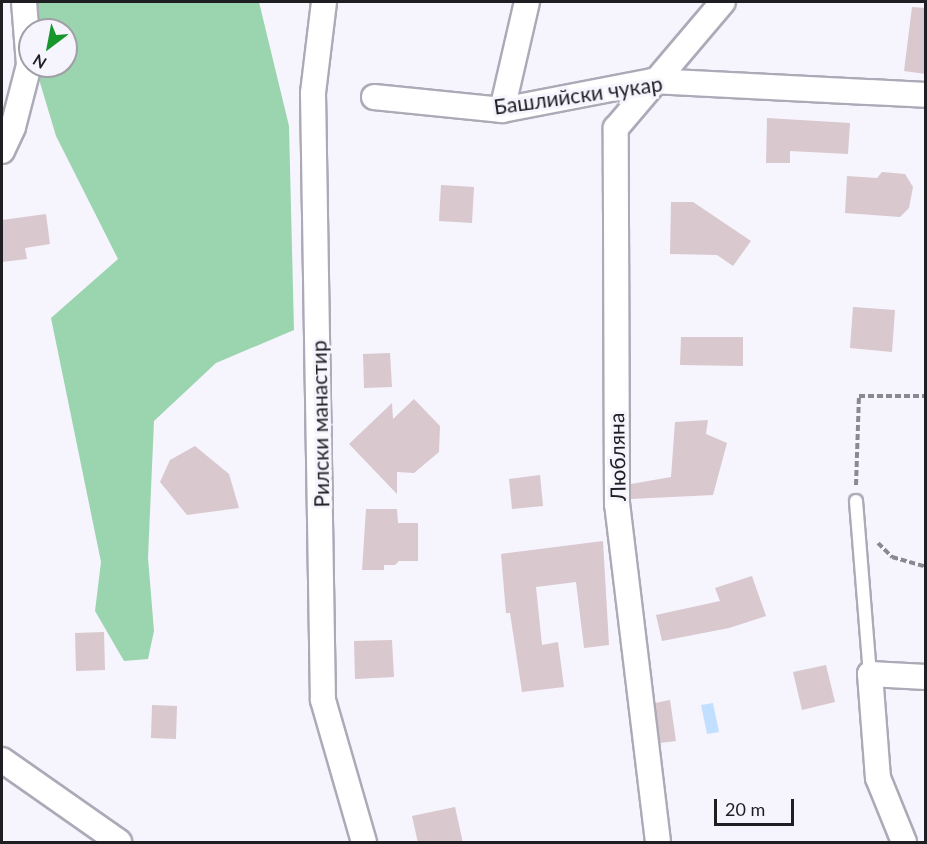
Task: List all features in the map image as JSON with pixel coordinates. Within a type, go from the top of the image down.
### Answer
[{"type":"street","points":[[2,151],[13,127],[29,65],[24,2]]},
{"type":"street","name":"Рилски манастир","points":[[324,2],[313,93],[323,700],[364,843]]},
{"type":"street","points":[[502,110],[527,2]]},
{"type":"street","name":"Любляна","points":[[657,843],[617,505],[616,128],[652,81],[723,2]]},
{"type":"street","name":"Башлийски чукар","points":[[374,97],[502,110],[652,81],[926,95]]},
{"type":"street","points":[[904,843],[878,778],[870,674],[926,677]]},
{"type":"street","points":[[2,760],[119,843]]},
{"type":"lane","points":[[856,501],[870,674]]},
{"type":"path","points":[[926,396],[859,396],[856,501],[871,536],[892,557],[926,567]]},
{"type":"green space","points":[[16,2],[259,2],[289,126],[294,330],[216,363],[154,421],[148,558],[154,631],[148,659],[124,661],[95,611],[101,562],[51,318],[118,259],[56,136],[39,78],[78,78],[78,18],[24,18]]},
{"type":"water","points":[[713,703],[719,732],[707,734],[701,705]]},
{"type":"building","points":[[912,7],[926,8],[926,74],[904,71]]},
{"type":"building","points":[[767,118],[850,123],[848,154],[790,151],[790,163],[766,163]]},
{"type":"building","points":[[882,172],[905,174],[913,187],[909,208],[900,217],[845,213],[847,176],[877,178]]},
{"type":"building","points":[[441,185],[474,187],[472,223],[439,221]]},
{"type":"building","points":[[671,202],[693,202],[751,241],[733,266],[717,255],[670,254]]},
{"type":"building","points":[[46,214],[50,244],[25,248],[27,259],[2,262],[2,220]]},
{"type":"building","points":[[853,307],[895,310],[892,352],[850,348]]},
{"type":"building","points":[[681,337],[743,337],[743,366],[680,365]]},
{"type":"building","points":[[390,353],[392,387],[364,388],[363,354]]},
{"type":"building","points":[[414,399],[440,426],[439,452],[414,473],[397,472],[397,494],[349,444],[392,403],[393,419]]},
{"type":"building","points":[[708,420],[706,434],[727,443],[713,495],[631,499],[631,484],[671,477],[675,422]]},
{"type":"building","points":[[195,446],[229,474],[239,508],[187,515],[160,482],[170,460]]},
{"type":"building","points":[[540,475],[543,506],[512,509],[509,479]]},
{"type":"building","points":[[366,509],[397,509],[398,523],[418,523],[418,561],[399,561],[395,565],[384,565],[384,570],[362,570]]},
{"type":"building","points":[[603,541],[609,645],[584,648],[576,582],[536,587],[542,645],[558,642],[564,687],[522,692],[510,613],[506,613],[501,554]]},
{"type":"building","points":[[752,576],[766,616],[729,628],[662,641],[656,615],[720,601],[715,588]]},
{"type":"building","points":[[104,632],[105,670],[76,671],[75,633]]},
{"type":"building","points":[[392,640],[394,677],[355,679],[354,641]]},
{"type":"building","points":[[826,665],[835,702],[802,710],[793,672]]},
{"type":"building","points":[[670,700],[676,741],[660,743],[655,703]]},
{"type":"building","points":[[152,705],[177,706],[176,739],[151,738]]},
{"type":"building","points":[[455,807],[463,843],[418,843],[412,816]]}]
